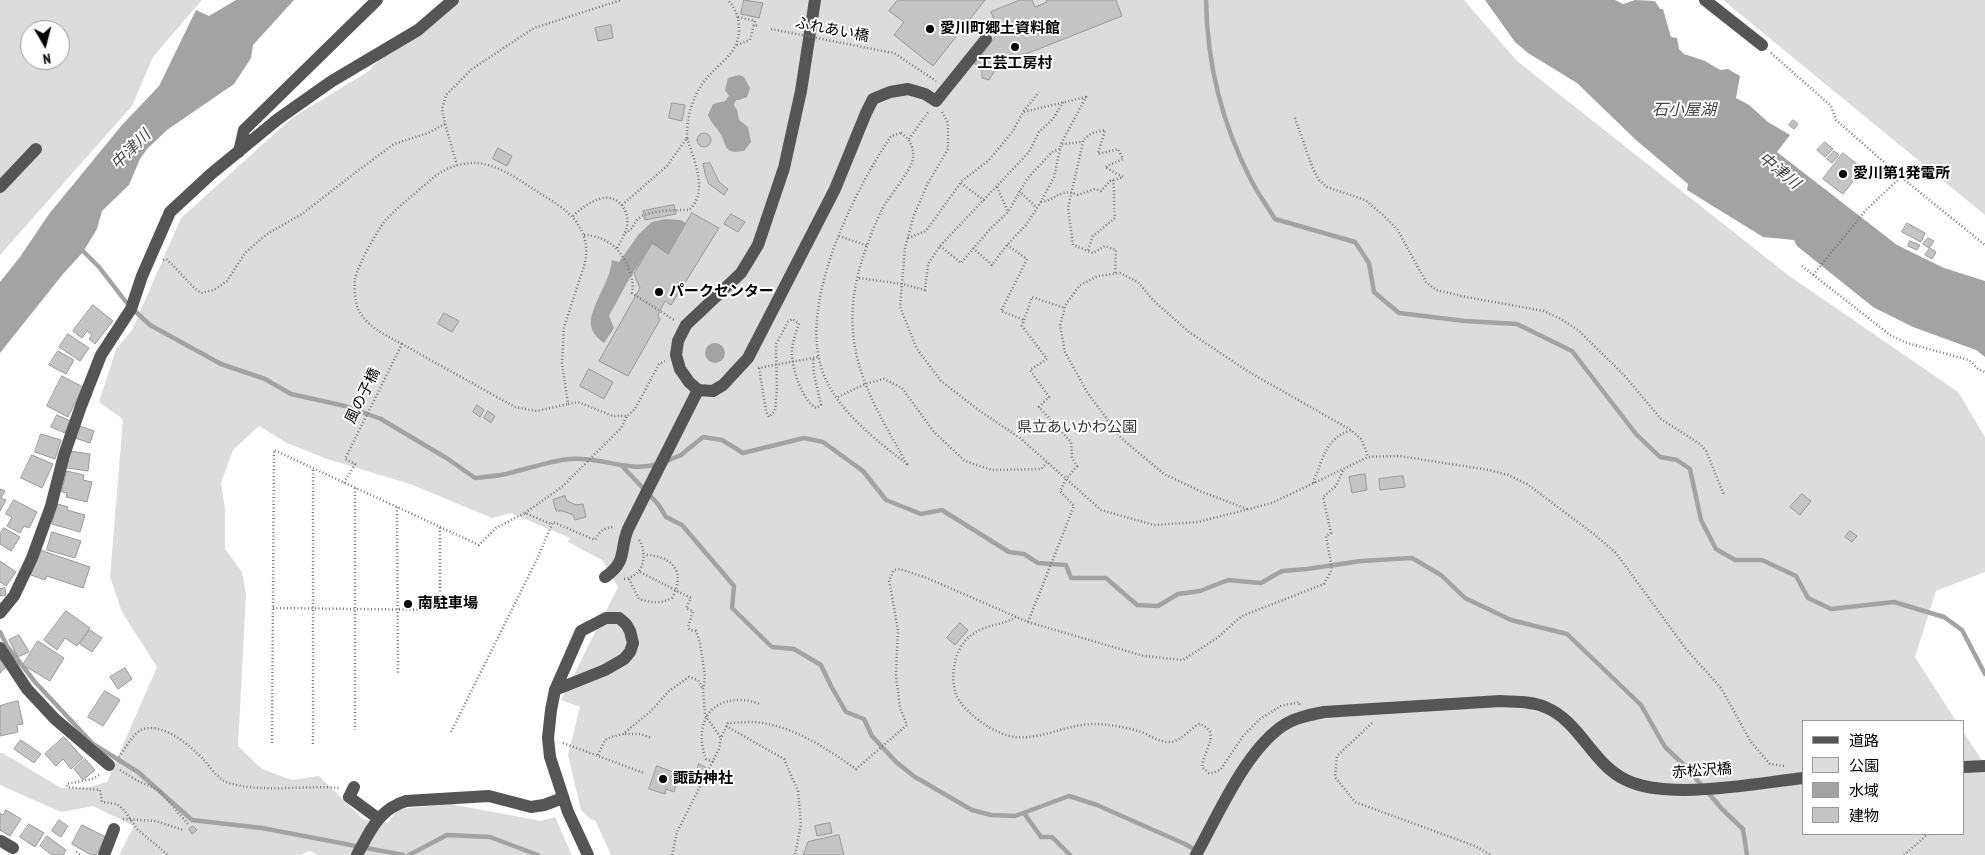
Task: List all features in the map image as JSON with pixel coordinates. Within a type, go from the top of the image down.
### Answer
[{"type":"street","points":[[239,152],[244,130],[377,0]]},
{"type":"street","points":[[0,613],[14,596],[32,558],[51,506],[64,456],[84,397],[101,355],[131,308],[147,264],[170,212],[278,119],[332,81],[418,30],[453,0]]},
{"type":"street","points":[[815,0],[801,91],[784,168],[758,245],[741,274],[686,325],[678,341],[676,356],[680,369],[689,382],[698,390],[712,391],[723,385],[748,358],[835,189],[866,113],[874,99],[890,92],[908,89],[925,94],[936,101],[986,39]]},
{"type":"street","points":[[1705,0],[1762,45]]},
{"type":"street","points":[[0,187],[36,149]]},
{"type":"street","points":[[605,577],[621,562],[623,544],[631,524],[698,390]]},
{"type":"street","points":[[555,690],[605,670],[624,659],[630,652],[633,643],[626,624],[619,618],[606,618],[582,631],[555,690],[548,738],[550,757],[563,798],[588,855]]},
{"type":"street","points":[[0,648],[27,689],[55,719],[109,764]]},
{"type":"street","name":"赤松沢橋","points":[[1196,855],[1252,756],[1266,740],[1282,726],[1302,717],[1332,711],[1500,701],[1544,706],[1562,717],[1610,769],[1625,780],[1637,784],[1662,790],[1690,790],[1802,778]]},
{"type":"street","points":[[1965,767],[1985,766]]},
{"type":"street","points":[[352,790],[349,797],[379,819]]},
{"type":"street","points":[[357,855],[372,829],[385,812],[396,804],[406,801],[489,796],[531,807],[544,805],[563,798]]},
{"type":"street","points":[[104,855],[114,829]]},
{"type":"street","points":[[0,841],[13,848]]},
{"type":"path","points":[[457,165],[442,109],[446,95],[472,69],[534,28],[620,0]]},
{"type":"path","points":[[625,233],[632,229],[638,219],[644,216],[674,209],[689,210],[697,198],[699,187],[698,174],[688,138],[688,126],[694,97],[711,72],[732,52],[736,45],[740,27],[738,17],[728,0]]},
{"type":"path","points":[[736,45],[750,40],[755,21],[738,17]]},
{"type":"path","points":[[754,25],[758,26]]},
{"type":"path","name":"ふれあい橋","points":[[771,29],[894,53],[947,88]]},
{"type":"path","points":[[1762,45],[1831,106],[1836,120],[1901,177],[1985,245]]},
{"type":"path","points":[[908,238],[926,231],[961,183],[989,160],[1013,131],[1023,112],[1039,92]]},
{"type":"path","points":[[973,248],[992,264],[1026,225],[1041,202],[1054,176],[1062,144],[1086,97],[1023,112]]},
{"type":"path","points":[[909,139],[936,101],[948,122],[948,149],[928,183],[908,238],[905,248],[900,307],[917,350],[941,381],[980,411],[1020,438],[1101,510],[1154,525],[1198,522],[1272,503],[1368,457],[1399,456],[1489,470],[1508,475],[1527,484],[1616,553],[1681,642],[1721,688],[1751,742],[1770,764],[1788,766]]},
{"type":"path","points":[[858,278],[902,284],[924,290],[928,264],[940,246],[1030,152],[1039,132],[1053,119],[1063,102]]},
{"type":"path","points":[[1295,118],[1312,169],[1319,180],[1327,186],[1365,200],[1383,214],[1397,229],[1426,282],[1436,290],[1544,311],[1578,330],[1624,375],[1661,419],[1700,444],[1706,451],[1724,495]]},
{"type":"path","points":[[147,264],[166,259],[179,269],[189,284],[201,293],[214,290],[227,281],[245,253],[267,234],[302,214],[394,144],[445,124]]},
{"type":"path","points":[[1041,202],[1050,201],[1061,192],[1072,193],[1078,196],[1095,189],[1101,191],[1113,180],[1123,177],[1105,167],[1123,159],[1118,149],[1098,154],[1105,130],[1092,134],[1083,140],[1072,193],[1068,208],[1073,245],[1094,252],[1105,246],[1116,250],[1115,274]]},
{"type":"path","points":[[901,133],[909,139],[912,148],[912,162],[884,206],[862,261],[852,312],[856,361],[874,406],[907,464],[886,448],[847,411],[826,380],[818,357],[816,324],[826,272],[839,236],[874,161],[891,136],[901,133]]},
{"type":"path","points":[[622,205],[667,166],[688,138]]},
{"type":"path","points":[[1062,144],[1083,142]]},
{"type":"path","points":[[940,246],[961,263],[1008,212],[1027,179],[1052,152],[1060,149]]},
{"type":"path","points":[[568,404],[562,363],[564,328],[586,263],[587,254],[584,235],[573,216],[543,195],[495,168],[474,163],[457,165],[440,172],[386,220],[359,269],[355,279],[357,307],[368,324],[379,332],[515,407],[537,411],[578,402],[613,416],[627,416]]},
{"type":"path","points":[[1813,275],[1866,210],[1901,177]]},
{"type":"path","points":[[1088,250],[1093,236],[1116,218],[1113,205],[1115,195],[1113,180]]},
{"type":"path","points":[[961,183],[985,201]]},
{"type":"path","points":[[997,187],[1008,212]]},
{"type":"path","points":[[1019,191],[1037,208]]},
{"type":"path","points":[[573,216],[594,200],[612,198],[622,205],[627,218],[625,233],[617,248]]},
{"type":"path","points":[[584,235],[594,235],[603,238],[617,248],[623,256],[634,286],[632,293],[636,297],[676,322],[686,325]]},
{"type":"path","points":[[839,236],[868,246]]},
{"type":"path","points":[[1007,245],[1027,259],[1001,311],[1024,320]]},
{"type":"path","points":[[1802,266],[1890,335],[1907,342],[1969,360],[1978,369],[1985,372]]},
{"type":"path","points":[[1248,509],[1200,491],[1164,474],[1121,438],[1087,392],[1065,352],[1060,325],[1065,308],[1080,285],[1098,276],[1120,273],[1138,282],[1153,300],[1189,332],[1249,372],[1351,430],[1362,440],[1368,457]]},
{"type":"path","points":[[1028,622],[1074,506],[1060,491],[1066,479],[1077,466],[1072,458],[1071,442],[1039,407],[1049,397],[1030,370],[1046,360],[1022,326],[1032,297],[1065,308]]},
{"type":"path","points":[[748,358],[758,368],[766,411],[769,416],[775,411],[776,344],[788,322],[792,319],[799,323],[792,350],[793,362],[802,392],[811,405],[816,408],[821,405],[814,374],[813,358]]},
{"type":"path","name":"風の子橋","points":[[344,483],[355,464],[345,459],[402,344]]},
{"type":"path","points":[[272,743],[274,450],[479,545],[496,528],[525,513],[563,486],[620,428],[627,416],[636,409],[659,364],[676,356]]},
{"type":"path","points":[[758,368],[818,357]]},
{"type":"path","points":[[838,397],[865,384],[884,379],[902,388],[934,432],[966,461],[992,470],[1041,469],[1048,462]]},
{"type":"path","points":[[1314,483],[1331,441],[1339,434],[1351,430]]},
{"type":"path","points":[[313,468],[313,744]]},
{"type":"path","points":[[672,855],[678,832],[719,749],[721,738],[728,723],[752,722],[787,729],[832,752],[856,769],[907,725],[900,708],[896,675],[898,630],[889,580],[894,570],[900,569],[927,578],[1028,622],[1144,656],[1183,660],[1218,638],[1242,616],[1324,584],[1332,569],[1326,536],[1331,532],[1323,497],[1336,486],[1343,470]]},
{"type":"path","points":[[355,488],[355,730]]},
{"type":"path","points":[[397,507],[398,673]]},
{"type":"path","points":[[525,513],[551,524],[553,522],[595,540],[600,532],[607,528],[623,527],[631,524]]},
{"type":"path","points":[[451,732],[536,559],[551,524]]},
{"type":"path","points":[[273,608],[440,610],[440,527]]},
{"type":"path","points":[[629,578],[639,599],[652,603],[663,602],[672,598],[679,580],[671,562],[664,557],[644,555]]},
{"type":"path","points":[[639,572],[691,598],[686,608],[693,611],[688,627],[690,630],[696,631],[700,643],[705,676],[703,690],[706,716],[700,737],[706,759],[713,762]]},
{"type":"path","points":[[1016,617],[1008,622],[993,624],[980,629],[957,650],[953,673],[956,695],[971,714],[992,729],[1015,737],[1030,736],[1074,725],[1110,725],[1139,731],[1163,741],[1171,742],[1180,738],[1199,724],[1205,726],[1211,732],[1212,738],[1202,758],[1202,766],[1209,774],[1221,769],[1243,736],[1270,712],[1281,706],[1299,702],[1302,717]]},
{"type":"path","points":[[623,734],[652,710],[669,690],[689,677],[698,680],[703,690]]},
{"type":"path","points":[[706,716],[712,709],[729,702],[740,700],[760,704]]},
{"type":"path","points":[[1390,707],[1337,756],[1335,777],[1355,802],[1474,846],[1491,855]]},
{"type":"path","points":[[706,716],[721,738]]},
{"type":"path","points":[[726,726],[784,759],[798,791],[801,824],[795,855]]},
{"type":"path","points":[[168,855],[137,829],[124,810],[117,804],[102,802],[100,790],[67,788],[67,784],[92,779],[99,775],[139,731],[146,729],[160,730],[175,734],[199,755],[220,779],[228,783],[247,786],[352,790]]},
{"type":"path","points":[[598,755],[605,740],[623,734],[640,734],[652,738]]},
{"type":"path","points":[[548,738],[644,773]]},
{"type":"path","points":[[109,764],[138,781],[160,790],[188,824]]},
{"type":"path","points":[[114,829],[113,825],[116,819],[130,819],[156,821],[183,830]]},
{"type":"path","points":[[1904,855],[1927,835]]},
{"type":"path","points":[[76,852],[81,855]]},
{"type":"green space","points":[[0,0],[202,0],[153,57],[132,106],[0,255]]},
{"type":"green space","name":"県立あいかわ公園","points":[[460,0],[1464,0],[1517,61],[1788,275],[1958,392],[1985,437],[1985,572],[1936,591],[1915,657],[1955,720],[1802,720],[1802,835],[1965,835],[1965,735],[1985,765],[1985,855],[611,855],[595,820],[590,819],[581,810],[568,755],[580,707],[561,700],[618,587],[602,560],[568,542],[570,538],[511,513],[492,518],[410,484],[327,459],[287,443],[259,426],[233,450],[221,483],[225,509],[225,549],[242,572],[246,595],[238,746],[262,769],[292,780],[319,776],[363,819],[388,823],[398,809],[451,804],[541,821],[555,817],[572,855],[319,855],[309,851],[300,855],[119,855],[134,826],[93,806],[61,812],[0,785],[0,753],[61,788],[86,788],[107,782],[157,667],[122,612],[110,577],[123,419],[99,402],[116,349],[132,330],[181,218],[292,118],[369,71],[379,59],[425,30]]},
{"type":"green space","points":[[1723,0],[1985,0],[1985,215]]},
{"type":"water","name":"中津川","points":[[236,0],[294,0],[253,45],[251,58],[234,84],[167,130],[147,149],[140,159],[129,185],[102,211],[97,229],[83,252],[0,353],[0,282],[20,257],[49,214],[122,125],[159,86],[196,10],[209,16]]},
{"type":"water","name":"石小屋湖","points":[[1485,0],[1615,0],[1623,4],[1635,0],[1655,1],[1660,9],[1663,9],[1671,37],[1677,38],[1679,49],[1684,54],[1705,61],[1720,70],[1728,69],[1740,76],[1736,98],[1749,105],[1768,122],[1790,135],[1777,152],[1897,245],[1944,268],[1985,281],[1985,357],[1976,350],[1913,327],[1873,307],[1797,246],[1794,240],[1763,237],[1687,190],[1688,184],[1636,140],[1577,83],[1528,53],[1515,42]]},
{"type":"water","points":[[739,75],[744,77],[750,88],[747,97],[736,100],[734,105],[739,120],[748,127],[751,142],[744,151],[737,152],[728,150],[722,136],[708,115],[713,104],[725,101],[729,96],[725,90],[728,78]]},
{"type":"water","points":[[665,219],[680,220],[686,223],[668,254],[652,244],[628,281],[609,316],[614,328],[604,343],[592,330],[591,320],[592,313],[611,268],[612,260],[619,262],[639,234],[652,222]]},
{"type":"water","points":[[715,343],[722,346],[725,353],[722,360],[715,363],[708,360],[705,353],[708,346]]},
{"type":"building","points":[[744,0],[763,3],[759,18],[741,14]]},
{"type":"building","name":"愛川町郷土資料館","points":[[898,0],[985,0],[933,66],[894,35],[904,22],[889,11]]},
{"type":"building","name":"工芸工房村","points":[[1020,0],[1032,0],[1035,7],[1047,2],[1046,0],[1116,0],[1122,16],[1003,63],[997,67],[989,80],[982,78],[982,69],[975,64],[999,31],[991,12]]},
{"type":"building","points":[[611,25],[613,38],[598,41],[595,28]]},
{"type":"building","points":[[672,103],[685,105],[682,121],[669,118]]},
{"type":"building","points":[[1793,120],[1798,124],[1794,129],[1789,125]]},
{"type":"building","points":[[704,133],[709,135],[711,140],[709,145],[704,147],[699,145],[697,140],[699,135]]},
{"type":"building","points":[[1825,142],[1833,149],[1825,157],[1817,150]]},
{"type":"building","points":[[498,148],[512,156],[507,166],[493,159]]},
{"type":"building","points":[[1834,151],[1839,155],[1832,163],[1827,159]]},
{"type":"building","name":"愛川第1発電所","points":[[1843,153],[1863,169],[1843,194],[1823,179]]},
{"type":"building","points":[[710,163],[719,182],[728,189],[724,195],[709,184],[703,164]]},
{"type":"building","points":[[674,205],[676,214],[645,220],[643,211]]},
{"type":"building","name":"パークセンター","points":[[692,213],[719,228],[671,305],[665,301],[658,315],[660,320],[628,376],[599,361],[640,288],[634,274],[652,243],[668,254]]},
{"type":"building","points":[[731,214],[745,222],[738,232],[724,224]]},
{"type":"building","name":"愛川第1発電所","points":[[1907,223],[1925,233],[1921,242],[1902,232]]},
{"type":"building","points":[[1928,238],[1934,241],[1929,248],[1923,244]]},
{"type":"building","points":[[1910,241],[1920,245],[1917,250],[1908,246]]},
{"type":"building","points":[[1930,248],[1936,252],[1932,259],[1925,255]]},
{"type":"building","points":[[93,305],[113,321],[95,344],[89,339],[92,335],[87,331],[82,338],[73,331]]},
{"type":"building","points":[[444,313],[459,321],[452,332],[438,324]]},
{"type":"building","points":[[68,334],[89,348],[80,361],[59,347]]},
{"type":"building","points":[[58,351],[74,360],[66,374],[49,365]]},
{"type":"building","points":[[589,369],[613,382],[604,399],[580,386]]},
{"type":"building","points":[[62,376],[83,387],[68,417],[47,406]]},
{"type":"building","points":[[477,405],[484,410],[480,417],[473,412]]},
{"type":"building","points":[[488,411],[495,416],[491,423],[484,418]]},
{"type":"building","points":[[57,415],[71,421],[65,433],[51,427]]},
{"type":"building","points":[[80,426],[94,431],[90,443],[75,438]]},
{"type":"building","points":[[41,434],[61,440],[55,459],[35,452]]},
{"type":"building","points":[[70,451],[90,454],[88,471],[67,468]]},
{"type":"building","points":[[32,455],[53,464],[42,488],[21,478]]},
{"type":"building","points":[[67,471],[84,475],[83,480],[92,482],[87,502],[66,497],[67,493],[62,492]]},
{"type":"building","points":[[1365,474],[1367,490],[1352,493],[1349,477]]},
{"type":"building","points":[[1403,476],[1405,487],[1380,490],[1379,479]]},
{"type":"building","points":[[0,489],[5,491],[1,498],[6,500],[0,511]]},
{"type":"building","points":[[1802,494],[1811,501],[1800,515],[1790,507]]},
{"type":"building","points":[[565,496],[567,501],[576,505],[583,504],[586,517],[575,520],[573,515],[563,511],[556,511],[553,500]]},
{"type":"building","points":[[14,500],[37,512],[29,528],[24,526],[20,533],[7,526],[12,517],[6,514]]},
{"type":"building","points":[[58,504],[68,507],[67,510],[85,515],[80,532],[52,524]]},
{"type":"building","points":[[4,528],[20,537],[11,551],[0,544],[0,534]]},
{"type":"building","points":[[1850,531],[1857,536],[1852,542],[1845,537]]},
{"type":"building","points":[[52,532],[81,541],[75,558],[47,550]]},
{"type":"building","points":[[40,550],[90,567],[83,588],[47,576],[45,580],[31,575]]},
{"type":"building","points":[[0,561],[16,572],[6,586],[0,582]]},
{"type":"building","points":[[5,588],[6,595],[0,596],[0,589]]},
{"type":"building","points":[[66,611],[90,628],[77,646],[65,638],[57,650],[44,640]]},
{"type":"building","points":[[960,623],[968,630],[955,645],[947,638]]},
{"type":"building","points":[[90,630],[102,638],[92,652],[80,644]]},
{"type":"building","points":[[19,635],[29,652],[18,657],[9,640]]},
{"type":"building","points":[[38,641],[64,658],[50,681],[23,665]]},
{"type":"building","points":[[0,660],[7,666],[0,673]]},
{"type":"building","points":[[125,668],[132,679],[118,689],[110,677]]},
{"type":"building","points":[[105,691],[120,700],[103,726],[88,717]]},
{"type":"building","points":[[18,701],[23,724],[17,725],[18,732],[0,736],[0,706]]},
{"type":"building","points":[[64,737],[83,758],[71,769],[63,759],[56,766],[45,754]]},
{"type":"building","points":[[21,740],[41,754],[34,763],[14,749]]},
{"type":"building","points":[[85,759],[95,770],[83,780],[74,769]]},
{"type":"building","points":[[699,764],[705,767],[702,775],[696,772]]},
{"type":"building","points":[[657,766],[673,772],[670,780],[677,782],[674,792],[666,789],[665,794],[649,789]]},
{"type":"building","points":[[6,810],[21,819],[10,836],[0,830],[0,813],[3,815]]},
{"type":"building","points":[[59,820],[68,826],[61,837],[52,831]]},
{"type":"building","points":[[830,823],[832,833],[817,836],[815,826]]},
{"type":"building","points":[[29,824],[44,833],[35,847],[20,837]]},
{"type":"building","points":[[82,825],[106,837],[96,855],[91,855],[72,844]]},
{"type":"building","points":[[193,826],[197,830],[192,834],[189,829]]},
{"type":"building","points":[[839,835],[844,855],[803,855],[808,842]]},
{"type":"building","points":[[47,836],[66,850],[63,855],[52,855],[40,846]]},
{"type":"waterway","points":[[1206,0],[1209,47],[1224,115],[1251,180],[1275,219],[1355,242],[1369,263],[1374,292],[1399,313],[1465,321],[1517,324],[1572,351],[1636,434],[1660,457],[1677,460],[1690,469],[1701,520],[1716,549],[1735,560],[1762,560],[1796,576],[1808,598],[1831,609],[1894,602],[1944,617],[1962,630],[1985,674]]},
{"type":"waterway","points":[[80,248],[99,267],[126,302]]},
{"type":"waterway","points":[[136,312],[150,325],[221,364],[265,379],[291,394],[345,406],[381,419],[448,459],[475,478],[506,474],[546,463],[570,459],[592,460],[636,467],[658,464]]},
{"type":"waterway","points":[[665,462],[681,455],[703,437],[722,440],[743,453],[804,438],[823,442],[863,471],[886,500],[921,514],[942,510],[1009,552],[1024,554],[1038,563],[1066,565],[1071,578],[1106,578],[1137,605],[1158,606],[1178,594],[1200,591],[1228,580],[1261,583],[1282,571],[1361,561],[1412,558],[1441,575],[1465,598],[1511,620],[1567,634],[1641,705],[1665,747],[1743,829],[1747,855]]},
{"type":"waterway","points":[[622,466],[658,504],[666,517],[682,525],[734,586],[732,608],[772,647],[794,649],[821,665],[846,712],[864,719],[872,736],[896,762],[915,777],[972,810],[991,815],[1015,816],[1069,796],[1097,805],[1197,851]]},
{"type":"waterway","points":[[0,632],[7,646],[35,682],[93,744],[138,772],[192,820],[262,828],[403,855]]},
{"type":"waterway","points":[[1024,813],[1041,837],[1052,837],[1070,855]]},
{"type":"waterway","points":[[409,855],[447,835],[490,837],[538,855]]},
{"type":"place","name":"愛川町郷土資料館","points":[[930,29]]},
{"type":"place","name":"工芸工房村","points":[[1015,47]]},
{"type":"place","name":"愛川第1発電所","points":[[1843,174]]},
{"type":"place","name":"パークセンター","points":[[659,292]]},
{"type":"place","name":"南駐車場","points":[[408,604]]},
{"type":"place","name":"諏訪神社","points":[[663,779]]}]
